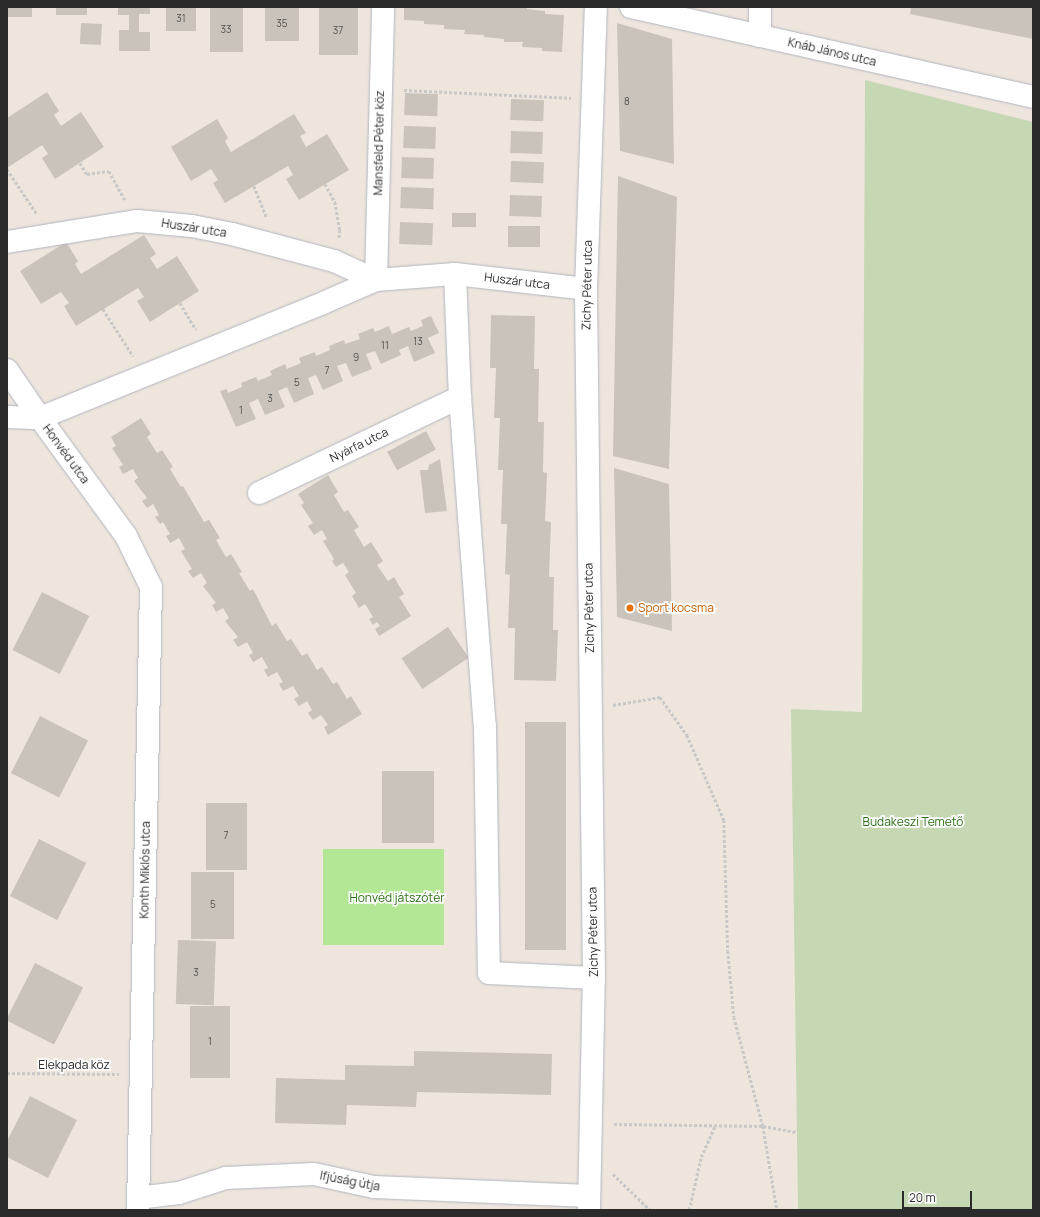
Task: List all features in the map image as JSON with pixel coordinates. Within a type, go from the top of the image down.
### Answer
[{"type":"street","name":"Mansfeld Péter köz","points":[[376,280],[383,7]]},
{"type":"street","name":"Zichy Péter utca","points":[[589,1203],[594,978],[586,289],[596,7]]},
{"type":"street","name":"Knáb János utca","points":[[631,7],[1033,97]]},
{"type":"street","points":[[760,7],[760,36]]},
{"type":"street","name":"Huszár utca","points":[[7,242],[137,221],[192,226],[334,261],[376,280]]},
{"type":"street","points":[[455,274],[460,397],[485,726],[489,973],[594,978]]},
{"type":"street","name":"Huszár utca","points":[[40,418],[376,280],[455,274],[586,289]]},
{"type":"street","name":"Honvéd utca","points":[[7,370],[126,536]]},
{"type":"street","name":"Nyárfa utca","points":[[259,493],[460,397]]},
{"type":"street","points":[[7,417],[40,418]]},
{"type":"street","name":"Konth Miklós utca","points":[[126,536],[150,587],[142,1074],[138,1204]]},
{"type":"street","name":"Ifjúság útja","points":[[138,1204],[226,1178],[314,1174],[374,1187],[589,1203]]},
{"type":"path","points":[[380,89],[593,99]]},
{"type":"path","points":[[80,163],[87,174],[109,171],[137,221]]},
{"type":"path","points":[[7,169],[50,234]]},
{"type":"path","points":[[325,184],[335,202],[340,230],[334,261]]},
{"type":"path","points":[[254,186],[267,218],[268,244]]},
{"type":"path","points":[[180,303],[187,315]]},
{"type":"path","points":[[103,309],[145,375]]},
{"type":"path","points":[[590,708],[660,697],[687,735],[724,820],[728,951],[734,1017],[762,1126],[777,1210]]},
{"type":"path","name":"Elekpada köz","points":[[7,1074],[142,1074]]},
{"type":"path","points":[[590,1124],[762,1126],[796,1132]]},
{"type":"path","points":[[689,1210],[701,1157],[715,1126]]},
{"type":"path","points":[[590,1151],[650,1210]]},
{"type":"green space","name":"Budakeszi Temető","points":[[865,80],[1033,122],[1033,1210],[798,1210],[791,709],[862,712]]},
{"type":"green space","name":"Honvéd játszótér","points":[[323,849],[444,849],[444,945],[323,945]]},
{"type":"building","points":[[7,7],[32,7],[32,17],[7,17]]},
{"type":"building","points":[[56,7],[87,7],[87,15],[56,15]]},
{"type":"building","points":[[118,7],[150,7],[150,14],[139,14],[139,32],[150,32],[150,51],[119,51],[119,30],[129,30],[129,15],[118,15]]},
{"type":"building","points":[[166,7],[196,7],[196,31],[166,31]]},
{"type":"building","points":[[210,7],[243,7],[243,52],[210,52]]},
{"type":"building","points":[[265,7],[299,7],[299,41],[265,41]]},
{"type":"building","points":[[319,7],[358,7],[358,55],[319,55]]},
{"type":"building","points":[[404,7],[527,7],[527,9],[545,11],[545,14],[564,15],[562,52],[542,51],[542,48],[522,47],[523,42],[504,42],[504,39],[484,37],[484,35],[464,34],[465,30],[444,29],[444,25],[424,24],[424,21],[404,20]]},
{"type":"building","points":[[911,7],[1033,7],[1033,39],[910,14]]},
{"type":"building","points":[[81,23],[102,24],[101,45],[80,44]]},
{"type":"building","points":[[617,23],[672,39],[674,164],[620,151]]},
{"type":"building","points":[[47,92],[59,111],[54,115],[61,126],[81,112],[104,147],[55,179],[42,158],[48,154],[42,145],[7,168],[7,118]]},
{"type":"building","points":[[405,93],[438,94],[437,116],[404,115]]},
{"type":"building","points":[[511,99],[544,100],[543,121],[510,120]]},
{"type":"building","points":[[294,114],[306,133],[300,136],[306,147],[327,134],[349,170],[299,200],[286,179],[293,175],[288,166],[225,203],[213,183],[218,180],[211,169],[191,181],[171,147],[217,119],[228,138],[225,141],[231,152]]},
{"type":"building","points":[[404,126],[436,127],[435,149],[403,148]]},
{"type":"building","points":[[511,131],[543,132],[542,154],[510,153]]},
{"type":"building","points":[[402,157],[434,158],[433,179],[401,178]]},
{"type":"building","points":[[511,161],[544,162],[543,183],[510,182]]},
{"type":"building","points":[[618,176],[677,197],[669,469],[613,456]]},
{"type":"building","points":[[401,187],[434,188],[433,209],[400,208]]},
{"type":"building","points":[[510,195],[542,196],[541,217],[509,216]]},
{"type":"building","points":[[452,213],[476,213],[476,227],[452,227]]},
{"type":"building","points":[[400,222],[433,223],[432,245],[399,244]]},
{"type":"building","points":[[508,226],[540,226],[540,247],[508,247]]},
{"type":"building","points":[[144,235],[156,254],[150,258],[157,269],[177,256],[199,291],[150,322],[137,301],[144,297],[138,288],[76,326],[64,306],[69,303],[61,292],[41,304],[20,271],[66,242],[78,261],[75,264],[81,274]]},
{"type":"building","points":[[491,315],[535,316],[534,369],[539,369],[538,422],[544,422],[543,472],[547,473],[545,521],[551,522],[549,577],[554,577],[553,630],[558,630],[556,681],[514,680],[515,628],[508,628],[510,575],[505,574],[507,524],[501,524],[503,470],[498,470],[500,418],[494,418],[496,368],[490,368]]},
{"type":"building","points":[[431,316],[439,333],[428,338],[435,353],[414,362],[408,346],[399,350],[401,355],[381,364],[375,351],[366,354],[372,369],[352,377],[346,363],[337,366],[343,381],[323,390],[316,375],[308,378],[314,394],[294,403],[287,387],[278,391],[285,407],[265,415],[258,399],[249,403],[256,419],[236,427],[220,391],[227,389],[228,393],[242,387],[241,383],[256,377],[258,381],[272,375],[270,371],[285,364],[287,369],[301,363],[299,358],[315,352],[316,356],[330,350],[329,346],[344,340],[345,344],[360,339],[358,334],[373,328],[375,332],[389,326],[392,334],[409,327],[411,331],[423,326],[421,320]]},
{"type":"building","points":[[141,418],[151,434],[147,437],[157,453],[162,450],[173,467],[170,469],[181,487],[183,486],[204,522],[209,520],[220,538],[216,540],[226,557],[231,554],[242,572],[239,573],[250,591],[253,589],[272,626],[276,623],[287,641],[291,639],[302,656],[307,653],[317,670],[322,667],[333,684],[337,682],[347,699],[351,696],[362,714],[328,735],[324,727],[328,725],[321,715],[313,720],[308,713],[312,710],[307,701],[299,706],[294,699],[299,696],[293,686],[283,691],[279,684],[283,682],[277,672],[268,677],[264,670],[268,668],[262,657],[253,662],[249,655],[253,653],[247,642],[238,647],[233,640],[238,637],[225,621],[229,618],[223,608],[216,612],[212,605],[216,603],[203,586],[207,583],[201,573],[193,578],[188,571],[192,569],[181,551],[185,549],[179,538],[170,543],[166,536],[170,534],[163,522],[160,524],[155,517],[159,515],[153,504],[147,508],[142,501],[147,498],[134,481],[138,478],[133,469],[123,474],[119,467],[123,465],[112,448],[116,446],[111,437]]},
{"type":"building","points":[[426,431],[436,450],[397,470],[387,452]]},
{"type":"building","points":[[440,459],[447,511],[425,513],[420,470],[428,470],[429,465]]},
{"type":"building","points":[[614,468],[669,484],[672,631],[617,617]]},
{"type":"building","points":[[328,475],[338,492],[334,495],[344,512],[348,510],[359,527],[354,530],[364,547],[371,542],[383,561],[377,565],[388,581],[394,577],[404,594],[399,597],[411,616],[379,636],[375,629],[380,626],[377,622],[373,625],[369,619],[373,617],[365,604],[359,608],[352,596],[356,593],[345,575],[349,572],[343,563],[336,567],[332,561],[334,559],[323,541],[327,539],[322,530],[314,535],[308,526],[313,523],[301,505],[304,503],[298,494]]},
{"type":"building","points":[[42,592],[89,616],[60,674],[12,650]]},
{"type":"building","points":[[448,627],[469,658],[422,689],[402,658]]},
{"type":"building","points":[[40,716],[88,741],[59,798],[11,773]]},
{"type":"building","points":[[525,722],[566,722],[566,950],[525,950]]},
{"type":"building","points":[[382,771],[434,771],[434,843],[382,843]]},
{"type":"building","points":[[206,803],[247,803],[247,870],[206,870]]},
{"type":"building","points":[[39,839],[86,863],[57,920],[10,896]]},
{"type":"building","points":[[191,872],[234,872],[234,939],[191,939]]},
{"type":"building","points":[[178,940],[216,941],[214,1005],[176,1004]]},
{"type":"building","points":[[35,963],[83,988],[54,1045],[7,1021]]},
{"type":"building","points":[[190,1006],[230,1006],[230,1078],[190,1078]]},
{"type":"building","points":[[414,1051],[552,1054],[551,1095],[417,1092],[416,1107],[347,1105],[346,1125],[275,1123],[276,1078],[345,1080],[345,1065],[414,1066]]},
{"type":"building","points":[[30,1096],[77,1120],[48,1178],[7,1157],[7,1141]]},
{"type":"place","name":"Sport kocsma","points":[[630,608]]}]
